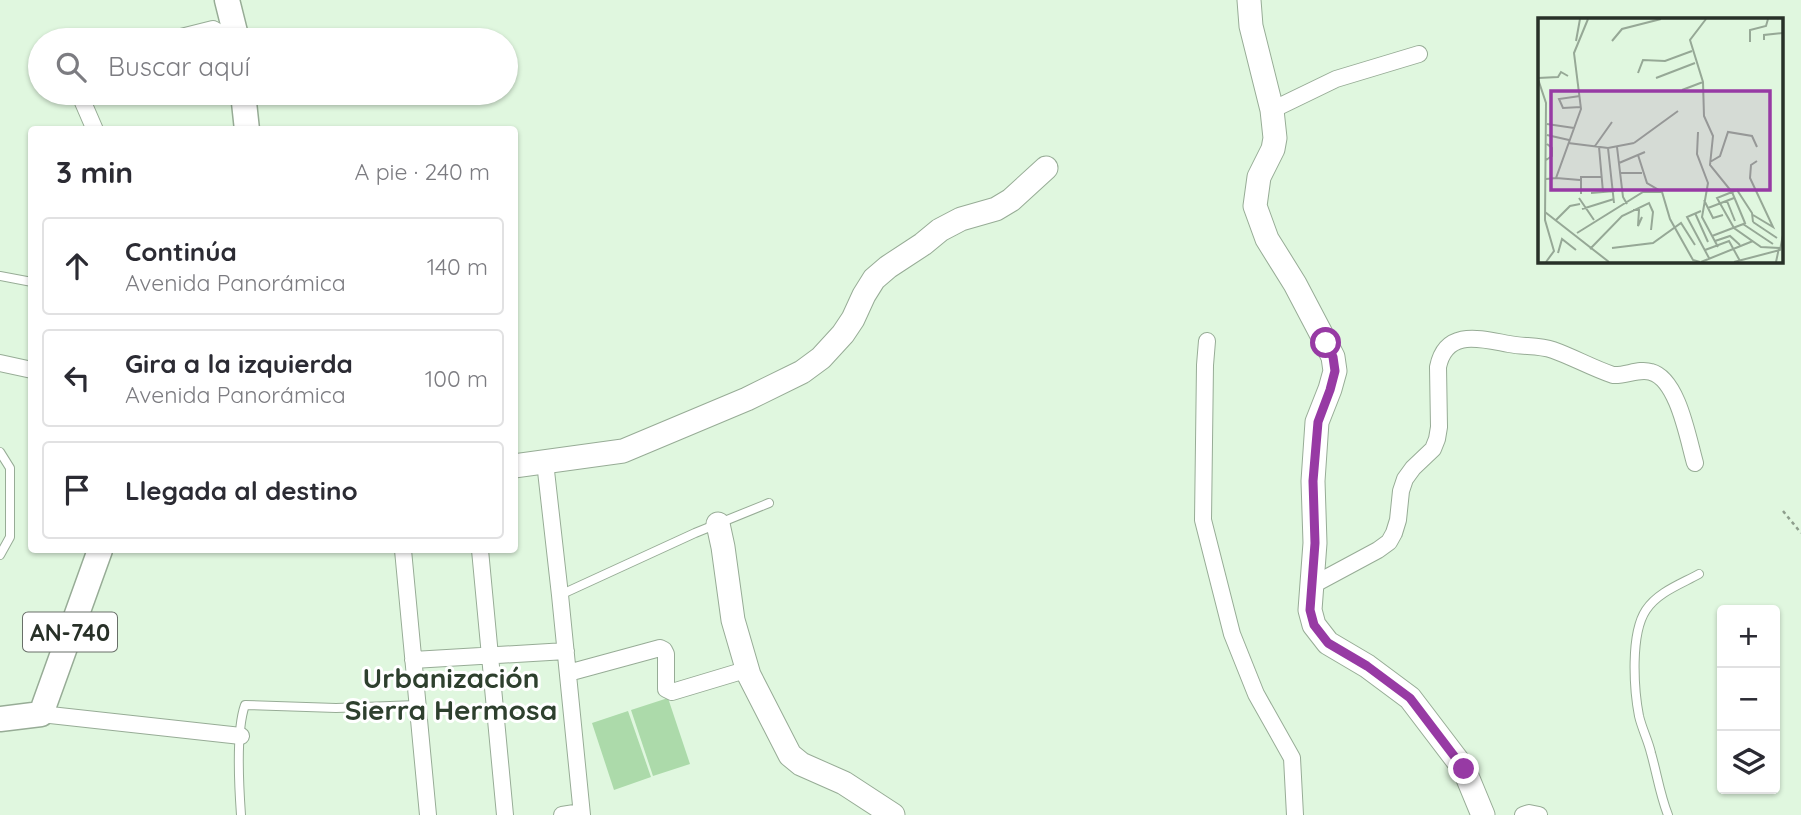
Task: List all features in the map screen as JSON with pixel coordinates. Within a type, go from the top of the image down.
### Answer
[{"type":"main road","points":[[227,0],[232,28]]},
{"type":"main road","points":[[1249,0],[1251,26],[1272,110],[1275,138],[1273,149],[1259,177],[1255,206],[1267,239],[1295,284],[1333,357],[1335,371],[1318,422],[1313,481],[1315,543],[1310,610],[1314,625],[1328,643],[1367,666],[1410,698],[1464,769],[1483,815]]},
{"type":"main road","points":[[244,105],[246,126]]},
{"type":"main road","points":[[518,465],[623,451],[810,368],[843,334],[874,279],[888,267],[940,230],[961,219],[996,209],[1011,200],[1045,168]]},
{"type":"main road","points":[[718,524],[733,620],[749,675],[790,755],[801,764],[844,783],[893,815]]},
{"type":"main road","name":"AN-740","points":[[41,714],[99,553]]},
{"type":"main road","points":[[0,719],[41,714]]},
{"type":"street","points":[[1272,110],[1336,79],[1419,54]]},
{"type":"street","points":[[84,105],[93,126]]},
{"type":"street","points":[[1311,586],[1389,542],[1398,520],[1405,479],[1433,450],[1437,439],[1438,367],[1440,358],[1456,341],[1471,338],[1551,349],[1613,375],[1648,371],[1656,373],[1663,379],[1677,402],[1695,463]]},
{"type":"street","points":[[1208,341],[1205,365],[1203,520],[1231,634],[1256,694],[1292,758],[1295,815]]},
{"type":"street","points":[[0,363],[28,369]]},
{"type":"street","points":[[545,462],[581,814],[562,815]]},
{"type":"street","points":[[403,553],[428,815]]},
{"type":"street","points":[[480,553],[505,815]]},
{"type":"street","points":[[568,674],[660,648],[666,654],[666,689],[672,692],[742,671],[749,675]]},
{"type":"street","points":[[413,660],[566,651]]},
{"type":"street","points":[[41,714],[241,736]]},
{"type":"street","points":[[1523,815],[1539,815]]},
{"type":"lane","points":[[0,276],[28,281]]},
{"type":"lane","points":[[0,452],[10,468],[10,537],[0,555]]},
{"type":"lane","points":[[560,595],[769,503]]},
{"type":"lane","points":[[1668,815],[1639,716],[1634,663],[1637,634],[1645,611],[1660,595],[1699,574]]},
{"type":"lane","points":[[241,815],[241,736],[245,705],[336,708],[417,705]]},
{"type":"path","points":[[1783,511],[1801,533]]},
{"type":"green space","points":[[668,698],[690,764],[653,776],[631,710]]},
{"type":"green space","points":[[628,711],[651,777],[614,790],[592,723]]},
{"type":"district","name":"Urbanización Sierra Hermosa","points":[[451,693]]},
{"type":"route","points":[[1326,343],[1333,357],[1335,371],[1318,422],[1313,481],[1315,543],[1310,610],[1314,625],[1328,643],[1367,666],[1410,698],[1464,769]]}]
